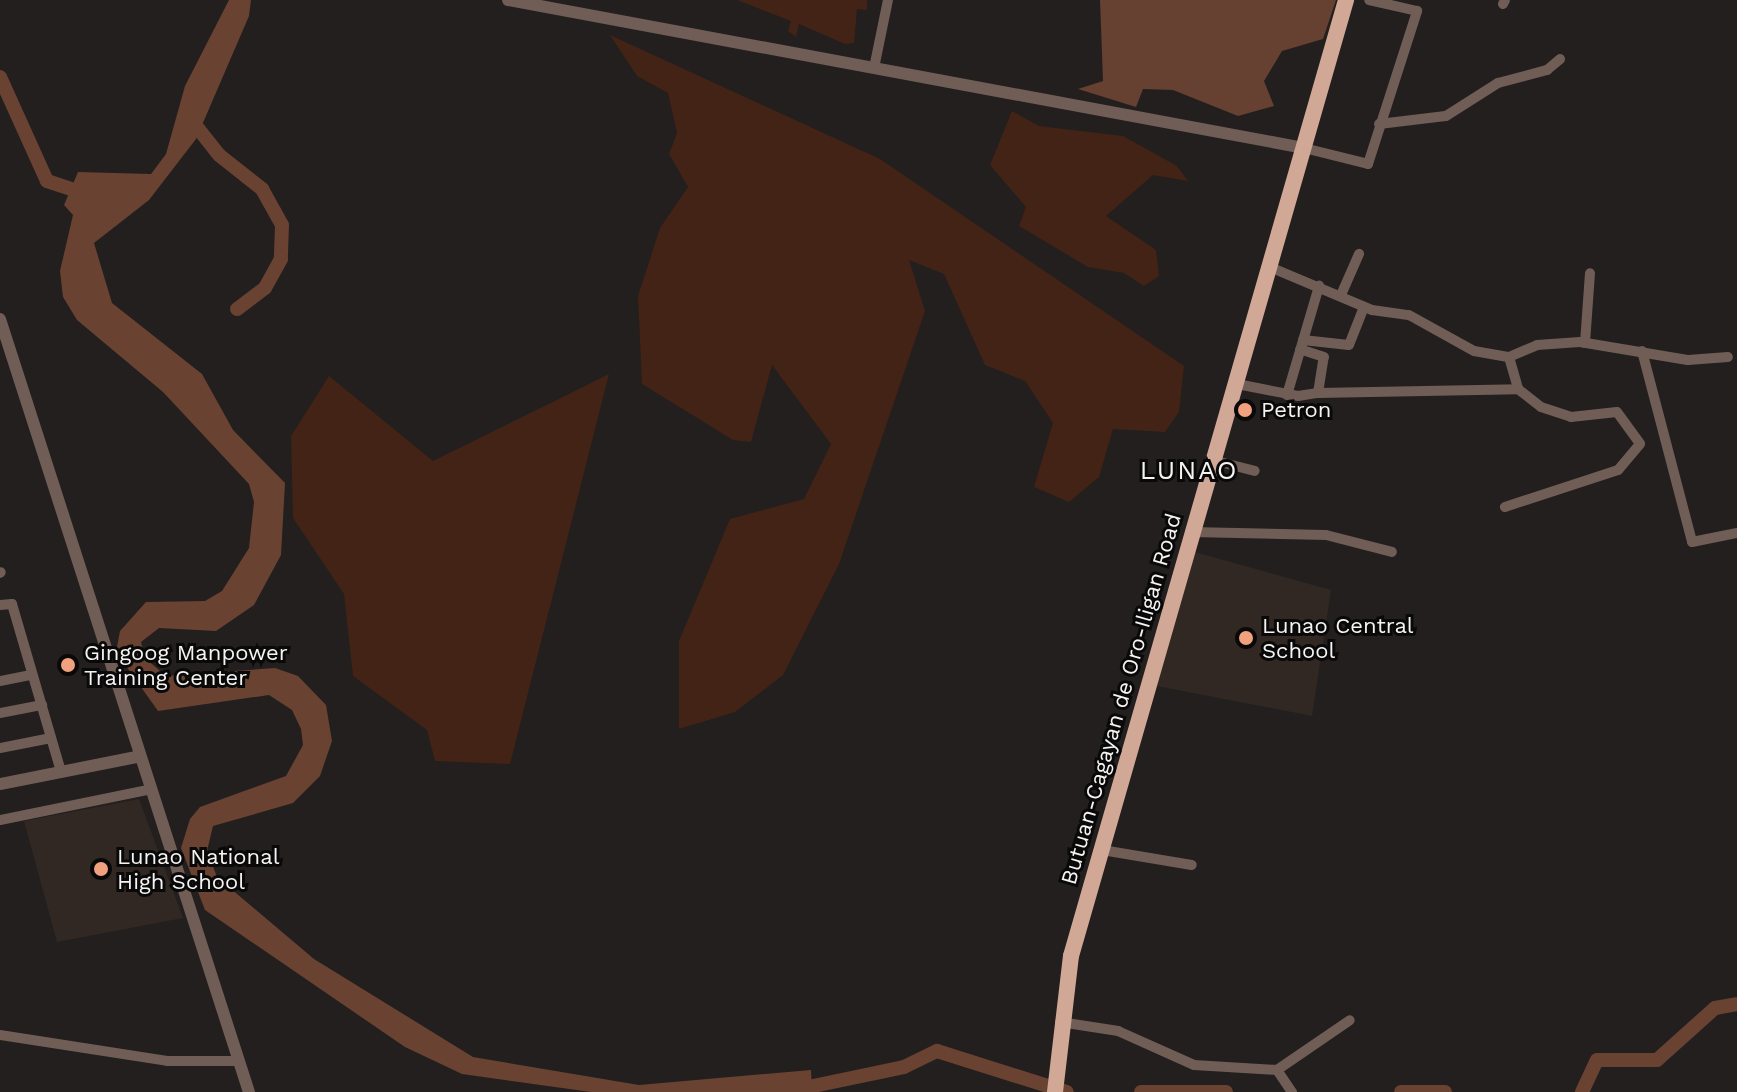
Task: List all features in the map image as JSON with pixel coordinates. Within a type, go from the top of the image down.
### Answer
[{"type":"highway","name":"Butuan-Cagayan de Oro-Iligan Road","points":[[1055,1092],[1060,1022],[1102,850],[1346,0]]},
{"type":"street","points":[[508,0],[1304,148],[1364,168],[1417,11],[1369,0]]},
{"type":"street","points":[[874,68],[888,0]]},
{"type":"street","points":[[1379,124],[1446,116],[1498,83],[1547,70],[1560,59]]},
{"type":"street","points":[[1341,295],[1359,254]]},
{"type":"street","points":[[1270,267],[1364,307],[1409,315],[1474,351],[1509,357],[1547,343],[1585,343],[1642,351],[1728,357]]},
{"type":"street","points":[[1585,343],[1590,273]]},
{"type":"street","points":[[1287,395],[1319,286]]},
{"type":"street","points":[[1301,345],[1349,345],[1364,307]]},
{"type":"street","points":[[0,319],[136,757],[249,1092]]},
{"type":"street","points":[[1301,345],[1324,357],[1318,393]]},
{"type":"street","points":[[1642,351],[1692,542],[1737,533]]},
{"type":"street","points":[[1509,357],[1518,389]]},
{"type":"street","points":[[1237,384],[1287,395],[1518,389],[1560,414],[1617,412],[1640,450],[1605,476],[1505,507]]},
{"type":"street","points":[[1212,460],[1255,471]]},
{"type":"street","points":[[1191,532],[1326,535],[1392,552]]},
{"type":"street","points":[[0,605],[12,604],[61,772]]},
{"type":"street","points":[[1,678],[32,675]]},
{"type":"street","points":[[0,713],[42,705]]},
{"type":"street","points":[[0,748],[51,738]]},
{"type":"street","points":[[0,784],[136,757]]},
{"type":"street","points":[[0,820],[148,790]]},
{"type":"street","points":[[1102,850],[1192,865]]},
{"type":"street","points":[[1060,1022],[1118,1031],[1194,1065],[1277,1070],[1350,1020]]},
{"type":"street","points":[[0,1035],[167,1061],[238,1061]]},
{"type":"street","points":[[1277,1070],[1292,1092]]},
{"type":"shaded area","points":[[229,0],[251,0],[249,16],[196,139],[149,200],[94,243],[112,303],[202,374],[233,430],[285,483],[281,555],[254,605],[216,631],[159,628],[141,642],[145,658],[166,676],[275,668],[298,676],[326,705],[332,741],[320,776],[293,803],[213,826],[207,851],[217,877],[314,959],[473,1057],[639,1085],[811,1070],[812,1092],[591,1092],[462,1074],[405,1047],[205,910],[181,848],[190,819],[200,807],[286,776],[303,745],[301,729],[292,710],[269,695],[158,711],[116,652],[120,631],[146,602],[205,601],[222,591],[249,548],[254,502],[249,484],[163,392],[77,320],[63,297],[60,271],[73,215],[64,205],[78,172],[151,174],[166,154],[185,86]]},
{"type":"shaded area","points":[[737,0],[867,0],[867,10],[857,9],[854,43],[845,44],[799,24],[796,37],[788,31],[791,21]]},
{"type":"shaded area","points":[[1100,0],[1336,0],[1323,39],[1282,51],[1264,81],[1274,106],[1238,116],[1173,90],[1143,89],[1136,107],[1078,89],[1103,81]]},
{"type":"shaded area","points":[[610,35],[880,159],[1184,366],[1179,412],[1165,432],[1113,429],[1099,477],[1069,502],[1034,487],[1053,423],[1025,381],[985,365],[944,274],[909,260],[925,311],[839,564],[783,675],[735,712],[679,729],[679,641],[730,519],[804,499],[831,444],[772,365],[751,442],[733,440],[642,384],[638,296],[660,228],[688,187],[669,154],[677,133],[668,93],[637,76]]},
{"type":"shaded area","points":[[1012,111],[1039,126],[1123,136],[1177,166],[1188,181],[1153,175],[1106,216],[1156,250],[1159,276],[1144,286],[1124,273],[1088,267],[1019,226],[1026,207],[990,165]]},
{"type":"shaded area","points":[[609,374],[510,764],[435,761],[427,730],[353,676],[344,594],[293,518],[291,436],[329,376],[433,461]]},
{"type":"shaded area","name":"Lunao Central School","points":[[1191,551],[1331,590],[1312,716],[1157,686]]},
{"type":"shaded area","name":"Lunao National High School","points":[[139,799],[183,918],[57,942],[24,821]]},
{"type":"waterway","points":[[0,77],[47,181],[86,194]]},
{"type":"waterway","points":[[189,117],[219,155],[262,189],[282,225],[281,259],[265,288],[237,309]]},
{"type":"waterway","points":[[1582,1092],[1597,1060],[1657,1060],[1715,1008],[1737,1004]]},
{"type":"waterway","points":[[794,1090],[904,1067],[937,1051],[1067,1092]]},
{"type":"waterway","points":[[1141,1092],[1226,1092]]},
{"type":"waterway","points":[[1401,1092],[1445,1092]]},
{"type":"place","name":"Petron","points":[[1245,410]]},
{"type":"place","name":"Lunao Central School","points":[[1246,638]]},
{"type":"place","name":"Gingoog Manpower Training Center","points":[[68,665]]},
{"type":"place","name":"Lunao National High School","points":[[101,869]]},
{"type":"district","name":"LUNAO","points":[[1189,471]]}]
